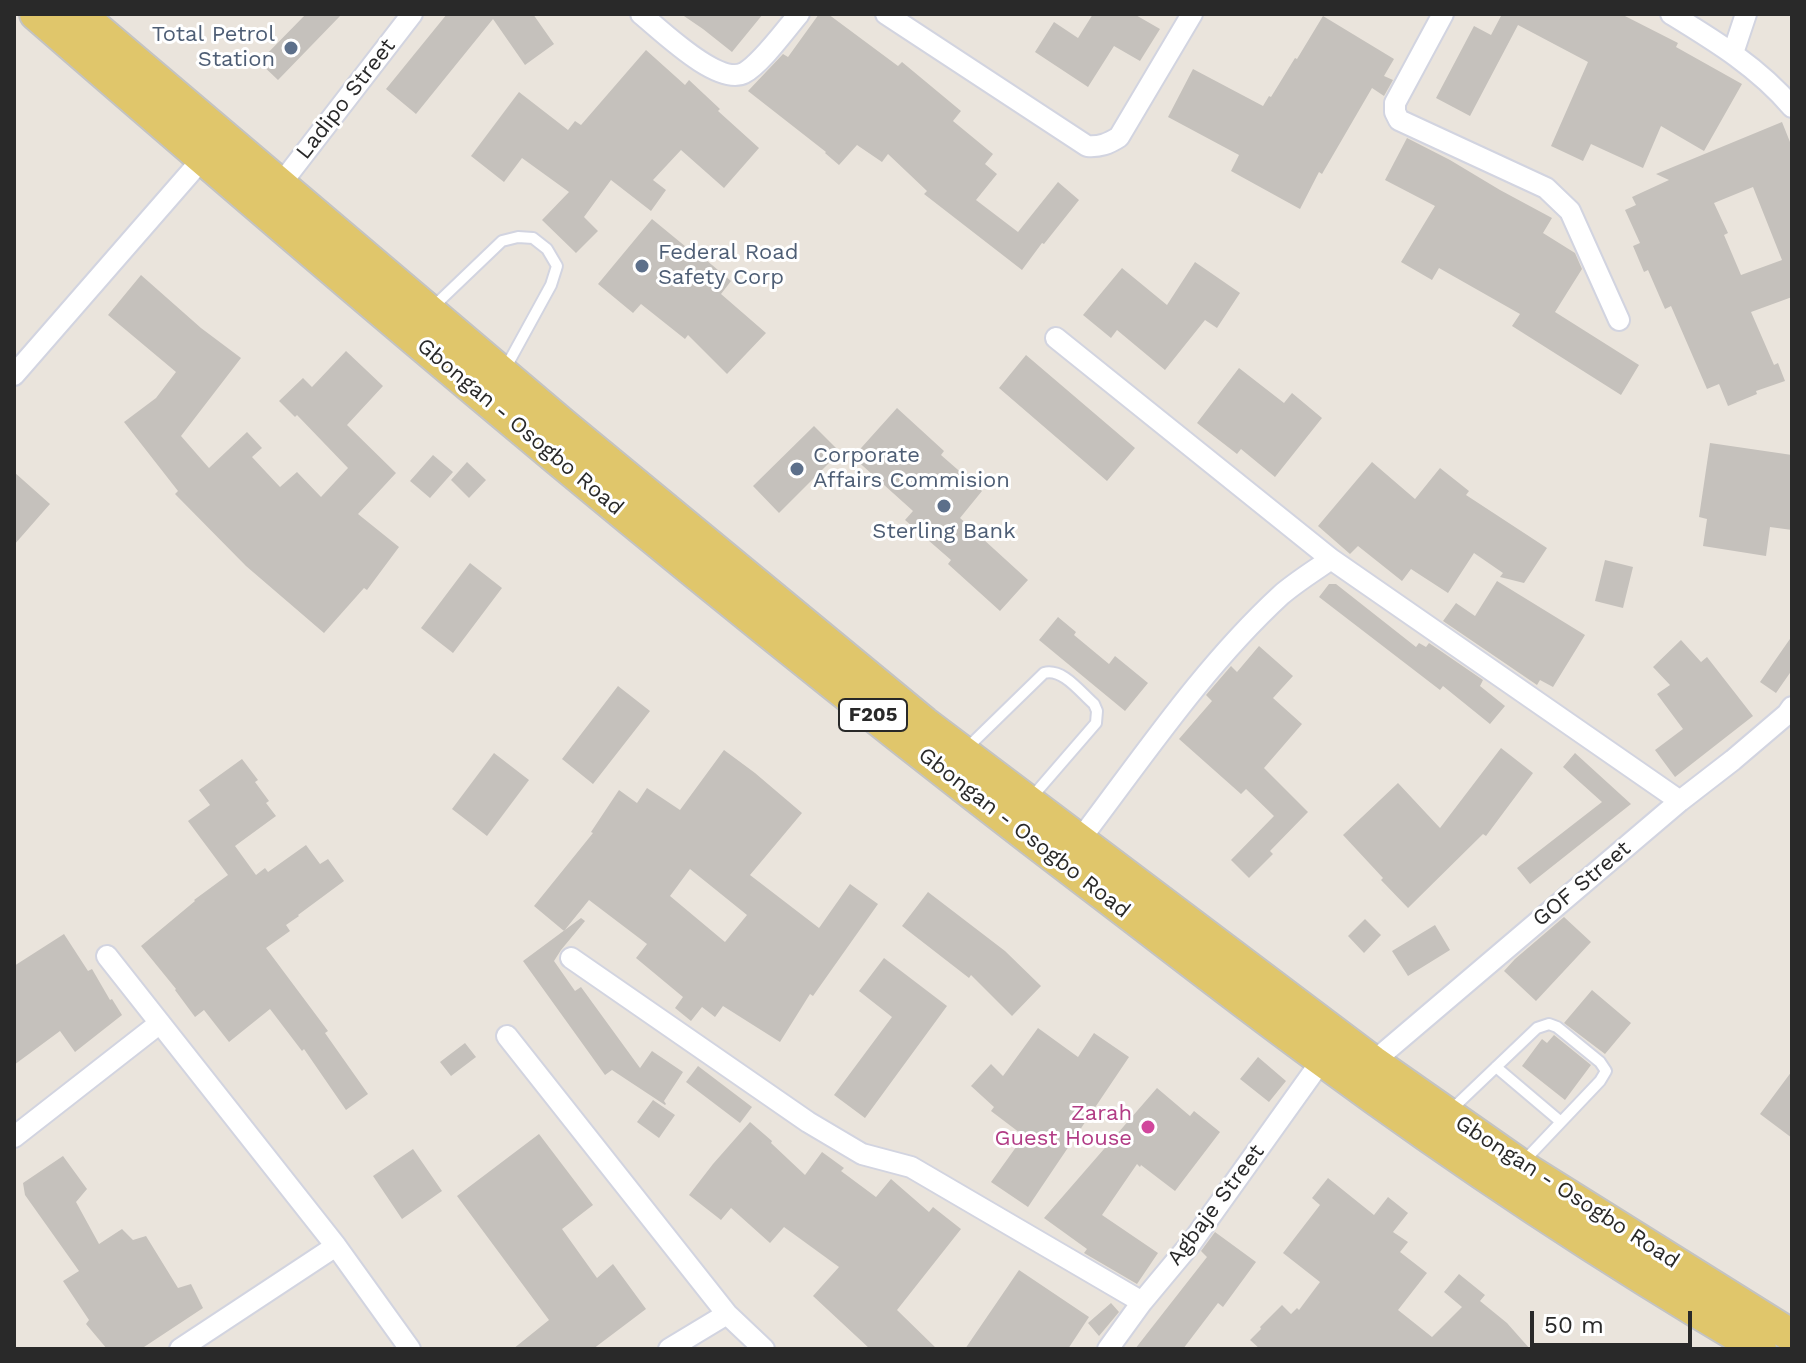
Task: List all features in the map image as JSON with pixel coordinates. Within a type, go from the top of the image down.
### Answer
[{"type":"main road","name":"Gbongan - Osogbo Road","points":[[36,14],[416,341],[700,577],[962,787],[1322,1060],[1515,1195],[1760,1349]]},
{"type":"main road","name":"Gbongan - Osogbo Road","points":[[79,14],[503,374],[962,753],[1373,1062],[1447,1114],[1520,1165],[1792,1336]]},
{"type":"street","name":"Ladipo Street","points":[[280,185],[412,14]]},
{"type":"street","points":[[641,14],[705,66],[729,76],[741,75],[752,68],[799,14]]},
{"type":"street","points":[[886,14],[1087,146],[1097,147],[1119,137],[1192,14]]},
{"type":"street","points":[[1443,14],[1395,103],[1399,120],[1546,188],[1558,198],[1570,211],[1619,320]]},
{"type":"street","points":[[1671,14],[1733,53],[1775,87],[1792,107]]},
{"type":"street","points":[[1733,53],[1746,14]]},
{"type":"street","points":[[14,375],[204,157]]},
{"type":"street","points":[[1056,338],[1331,559],[1680,801]]},
{"type":"street","points":[[1079,841],[1193,691],[1240,637],[1284,593],[1331,559]]},
{"type":"street","name":"GOF Street","points":[[1373,1062],[1792,707]]},
{"type":"street","points":[[107,956],[336,1246],[410,1349]]},
{"type":"street","points":[[571,958],[808,1122],[862,1154],[911,1167],[1142,1302]]},
{"type":"street","points":[[14,1137],[160,1023]]},
{"type":"street","points":[[507,1036],[727,1314],[764,1349]]},
{"type":"street","name":"Agbaje Street","points":[[1108,1349],[1192,1242],[1322,1060]]},
{"type":"street","points":[[180,1349],[336,1246]]},
{"type":"street","points":[[669,1349],[727,1314]]},
{"type":"lane","points":[[429,311],[502,241],[518,237],[533,238],[547,249],[557,266],[551,285],[503,374]]},
{"type":"lane","points":[[962,753],[1044,673],[1060,673],[1094,704],[1096,723],[1028,802]]},
{"type":"lane","points":[[1447,1114],[1537,1028],[1549,1024],[1557,1027],[1600,1062],[1606,1071],[1520,1165]]},
{"type":"lane","points":[[1496,1067],[1561,1122]]},
{"type":"building","name":"Total Petrol Station","points":[[306,14],[342,14],[278,80],[259,62]]},
{"type":"building","points":[[447,14],[533,14],[554,44],[525,65],[493,19],[416,114],[386,89]]},
{"type":"building","points":[[681,14],[763,14],[732,52]]},
{"type":"building","points":[[819,14],[828,14],[898,66],[902,62],[961,111],[953,121],[993,154],[985,164],[997,174],[976,200],[1018,232],[1058,182],[1079,200],[1022,270],[924,194],[927,191],[888,154],[882,162],[857,145],[839,165],[748,91],[783,54],[788,57]]},
{"type":"building","points":[[1093,14],[1134,14],[1160,29],[1140,61],[1114,46],[1088,87],[1035,52],[1054,22],[1078,38]]},
{"type":"building","points":[[1497,14],[1621,14],[1678,43],[1676,47],[1742,84],[1704,151],[1661,126],[1643,168],[1591,144],[1583,161],[1551,146],[1588,62],[1518,25],[1470,116],[1436,98],[1474,26],[1491,35],[1501,16]]},
{"type":"building","points":[[1323,16],[1394,59],[1384,76],[1393,80],[1384,96],[1372,88],[1322,174],[1319,172],[1300,209],[1231,171],[1239,155],[1168,117],[1193,69],[1263,106]]},
{"type":"building","points":[[646,50],[685,85],[689,80],[759,148],[724,188],[681,150],[653,180],[666,190],[651,211],[611,180],[584,217],[598,231],[576,253],[542,220],[569,192],[522,158],[504,182],[471,156],[519,92],[568,130],[575,121],[581,125]]},
{"type":"building","points":[[1782,122],[1792,147],[1792,297],[1751,312],[1774,365],[1778,363],[1785,381],[1756,391],[1757,394],[1728,406],[1719,384],[1707,389],[1671,306],[1665,309],[1648,270],[1644,272],[1633,246],[1640,243],[1625,210],[1636,205],[1632,197],[1669,180],[1656,174]],"holes":[[[1753,187],[1782,260],[1741,275],[1724,235],[1728,233],[1714,203]]]},
{"type":"building","points":[[1407,138],[1552,218],[1543,233],[1575,253],[1582,269],[1555,312],[1639,365],[1621,395],[1512,326],[1520,314],[1439,268],[1432,280],[1401,262],[1435,206],[1385,180]]},
{"type":"building","points":[[652,219],[731,281],[721,294],[766,333],[727,374],[688,335],[685,339],[641,304],[633,313],[598,284]]},
{"type":"building","points":[[1195,262],[1240,293],[1217,328],[1205,320],[1165,370],[1117,330],[1111,338],[1083,315],[1122,268],[1167,305]]},
{"type":"building","points":[[141,275],[201,328],[241,358],[181,436],[209,468],[247,432],[262,448],[252,457],[280,487],[297,472],[321,497],[348,468],[297,415],[295,417],[279,401],[303,378],[312,387],[346,351],[383,386],[347,425],[396,473],[358,514],[399,547],[367,590],[364,588],[324,633],[246,566],[175,494],[178,491],[124,422],[156,398],[176,372],[108,315]]},
{"type":"building","points":[[1026,355],[1135,448],[1107,481],[999,388]]},
{"type":"building","points":[[1239,368],[1284,403],[1292,393],[1322,418],[1275,477],[1241,449],[1237,454],[1197,423]]},
{"type":"building","points":[[897,408],[944,451],[941,455],[982,491],[960,518],[1028,580],[1000,611],[948,564],[951,560],[905,520],[913,511],[853,457]]},
{"type":"building","name":"Corporate Affairs Commision","points":[[814,426],[840,452],[779,513],[753,486]]},
{"type":"building","points":[[1710,443],[1792,455],[1792,530],[1770,527],[1766,556],[1703,546],[1707,519],[1699,517]]},
{"type":"building","points":[[433,455],[453,472],[430,498],[410,481]]},
{"type":"building","points":[[467,462],[486,480],[469,498],[451,480]]},
{"type":"building","points":[[1372,462],[1415,499],[1440,468],[1469,491],[1466,495],[1547,548],[1524,583],[1500,577],[1503,573],[1474,553],[1448,593],[1411,569],[1402,581],[1358,546],[1350,554],[1318,526]]},
{"type":"building","points":[[14,472],[50,504],[14,545]]},
{"type":"building","points":[[1605,560],[1633,567],[1623,608],[1595,601]]},
{"type":"building","points":[[470,563],[502,588],[453,653],[421,628]]},
{"type":"building","points":[[1497,581],[1585,635],[1553,687],[1540,680],[1537,685],[1443,621],[1456,603],[1475,616]]},
{"type":"building","points":[[1329,584],[1336,584],[1416,647],[1419,643],[1426,647],[1429,643],[1483,680],[1480,686],[1505,706],[1490,724],[1443,686],[1440,690],[1319,597]]},
{"type":"building","points":[[1058,617],[1109,664],[1115,656],[1148,683],[1125,711],[1039,640]]},
{"type":"building","points":[[1792,636],[1792,670],[1776,693],[1760,682]]},
{"type":"building","points":[[1681,640],[1701,662],[1707,657],[1753,716],[1675,777],[1655,750],[1683,729],[1657,694],[1670,685],[1653,667]]},
{"type":"building","points":[[1259,646],[1293,676],[1273,698],[1302,724],[1264,768],[1308,812],[1249,878],[1231,860],[1274,816],[1246,789],[1241,794],[1179,739],[1212,701],[1206,695],[1231,666],[1237,672]]},
{"type":"building","points":[[618,686],[650,711],[593,784],[562,759]]},
{"type":"building","points":[[1501,748],[1533,773],[1486,836],[1483,834],[1408,908],[1343,835],[1398,783],[1440,828]]},
{"type":"building","points":[[724,750],[802,813],[750,875],[819,928],[850,884],[878,904],[813,996],[810,994],[780,1042],[723,1006],[715,1017],[702,1007],[691,1021],[675,1008],[683,997],[636,958],[647,944],[589,900],[564,931],[534,906],[593,833],[619,790],[637,803],[647,788],[680,810]],"holes":[[[690,869],[747,915],[725,942],[670,896]]]},
{"type":"building","points":[[494,753],[529,780],[487,836],[452,809]]},
{"type":"building","points":[[1575,753],[1631,804],[1530,884],[1517,868],[1602,802],[1563,767]]},
{"type":"building","points":[[242,759],[258,780],[255,782],[276,816],[235,846],[256,875],[265,868],[268,872],[306,845],[320,864],[328,859],[344,881],[286,925],[290,931],[266,948],[328,1031],[325,1033],[368,1094],[346,1110],[304,1049],[302,1051],[270,1009],[229,1042],[204,1010],[195,1017],[141,946],[228,875],[188,821],[210,805],[199,790]]},
{"type":"building","points":[[928,892],[1005,951],[1041,986],[1012,1016],[971,975],[969,978],[902,926]]},
{"type":"building","points":[[1564,917],[1591,942],[1536,1001],[1504,971]]},
{"type":"building","points":[[581,918],[585,921],[554,961],[575,991],[581,987],[640,1068],[652,1051],[683,1072],[664,1101],[665,1105],[612,1070],[605,1075],[523,961]]},
{"type":"building","points":[[1365,919],[1381,935],[1364,953],[1348,936]]},
{"type":"building","points":[[1435,925],[1450,950],[1408,976],[1392,951]]},
{"type":"building","points":[[64,934],[122,1015],[75,1052],[60,1031],[14,1065],[14,966]]},
{"type":"building","points":[[884,958],[947,1006],[865,1118],[834,1095],[892,1017],[859,991]]},
{"type":"building","points":[[1592,990],[1631,1023],[1605,1054],[1564,1023]]},
{"type":"building","points":[[1038,1028],[1078,1057],[1094,1033],[1129,1057],[1028,1207],[991,1182],[1024,1136],[991,1111],[994,1107],[971,1086],[991,1064],[1003,1076]]},
{"type":"building","points":[[1554,1035],[1591,1065],[1565,1100],[1522,1066],[1542,1039],[1547,1043]]},
{"type":"building","points":[[465,1043],[476,1057],[451,1076],[440,1062]]},
{"type":"building","points":[[1258,1057],[1286,1081],[1269,1102],[1240,1079]]},
{"type":"building","points":[[698,1066],[752,1107],[740,1123],[686,1082]]},
{"type":"building","points":[[1792,1071],[1792,1138],[1760,1114]]},
{"type":"building","points":[[1157,1088],[1190,1116],[1194,1111],[1220,1132],[1175,1191],[1137,1164],[1102,1215],[1158,1253],[1137,1284],[1084,1253],[1087,1249],[1044,1218]]},
{"type":"building","points":[[653,1100],[675,1115],[659,1138],[637,1122]]},
{"type":"building","points":[[750,1122],[805,1175],[822,1152],[844,1168],[841,1171],[876,1197],[891,1179],[929,1212],[933,1207],[961,1229],[897,1310],[937,1349],[870,1349],[813,1296],[839,1267],[784,1227],[770,1243],[731,1208],[721,1220],[689,1195]]},
{"type":"building","points":[[539,1134],[593,1205],[562,1229],[597,1278],[613,1264],[646,1309],[593,1349],[513,1349],[549,1320],[457,1196]]},
{"type":"building","points":[[413,1149],[442,1191],[402,1219],[373,1176]]},
{"type":"building","points":[[63,1156],[87,1189],[76,1202],[99,1244],[122,1229],[133,1240],[146,1236],[178,1288],[191,1284],[203,1308],[141,1349],[107,1349],[86,1324],[89,1320],[63,1281],[79,1271],[25,1195],[23,1183]]},
{"type":"building","points":[[1328,1178],[1374,1215],[1388,1197],[1408,1213],[1393,1232],[1408,1242],[1400,1252],[1427,1273],[1398,1310],[1432,1337],[1462,1307],[1444,1292],[1459,1274],[1485,1295],[1480,1301],[1507,1323],[1530,1349],[1260,1349],[1250,1340],[1260,1327],[1282,1305],[1291,1314],[1297,1308],[1299,1310],[1320,1282],[1283,1253],[1320,1205],[1312,1198]]},
{"type":"building","points":[[1215,1232],[1256,1262],[1223,1307],[1218,1303],[1183,1349],[1135,1349],[1207,1257],[1201,1251]]},
{"type":"building","points":[[1019,1270],[1089,1317],[1068,1349],[965,1349]]},
{"type":"building","points":[[1111,1303],[1119,1312],[1099,1336],[1088,1323]]},
{"type":"place","name":"Total Petrol Station","points":[[291,48]]},
{"type":"place","name":"Federal Road Safety Corp","points":[[642,266]]},
{"type":"place","name":"Corporate Affairs Commision","points":[[797,469]]},
{"type":"place","name":"Sterling Bank","points":[[944,506]]},
{"type":"place","name":"Zarah Guest House","points":[[1148,1127]]}]
